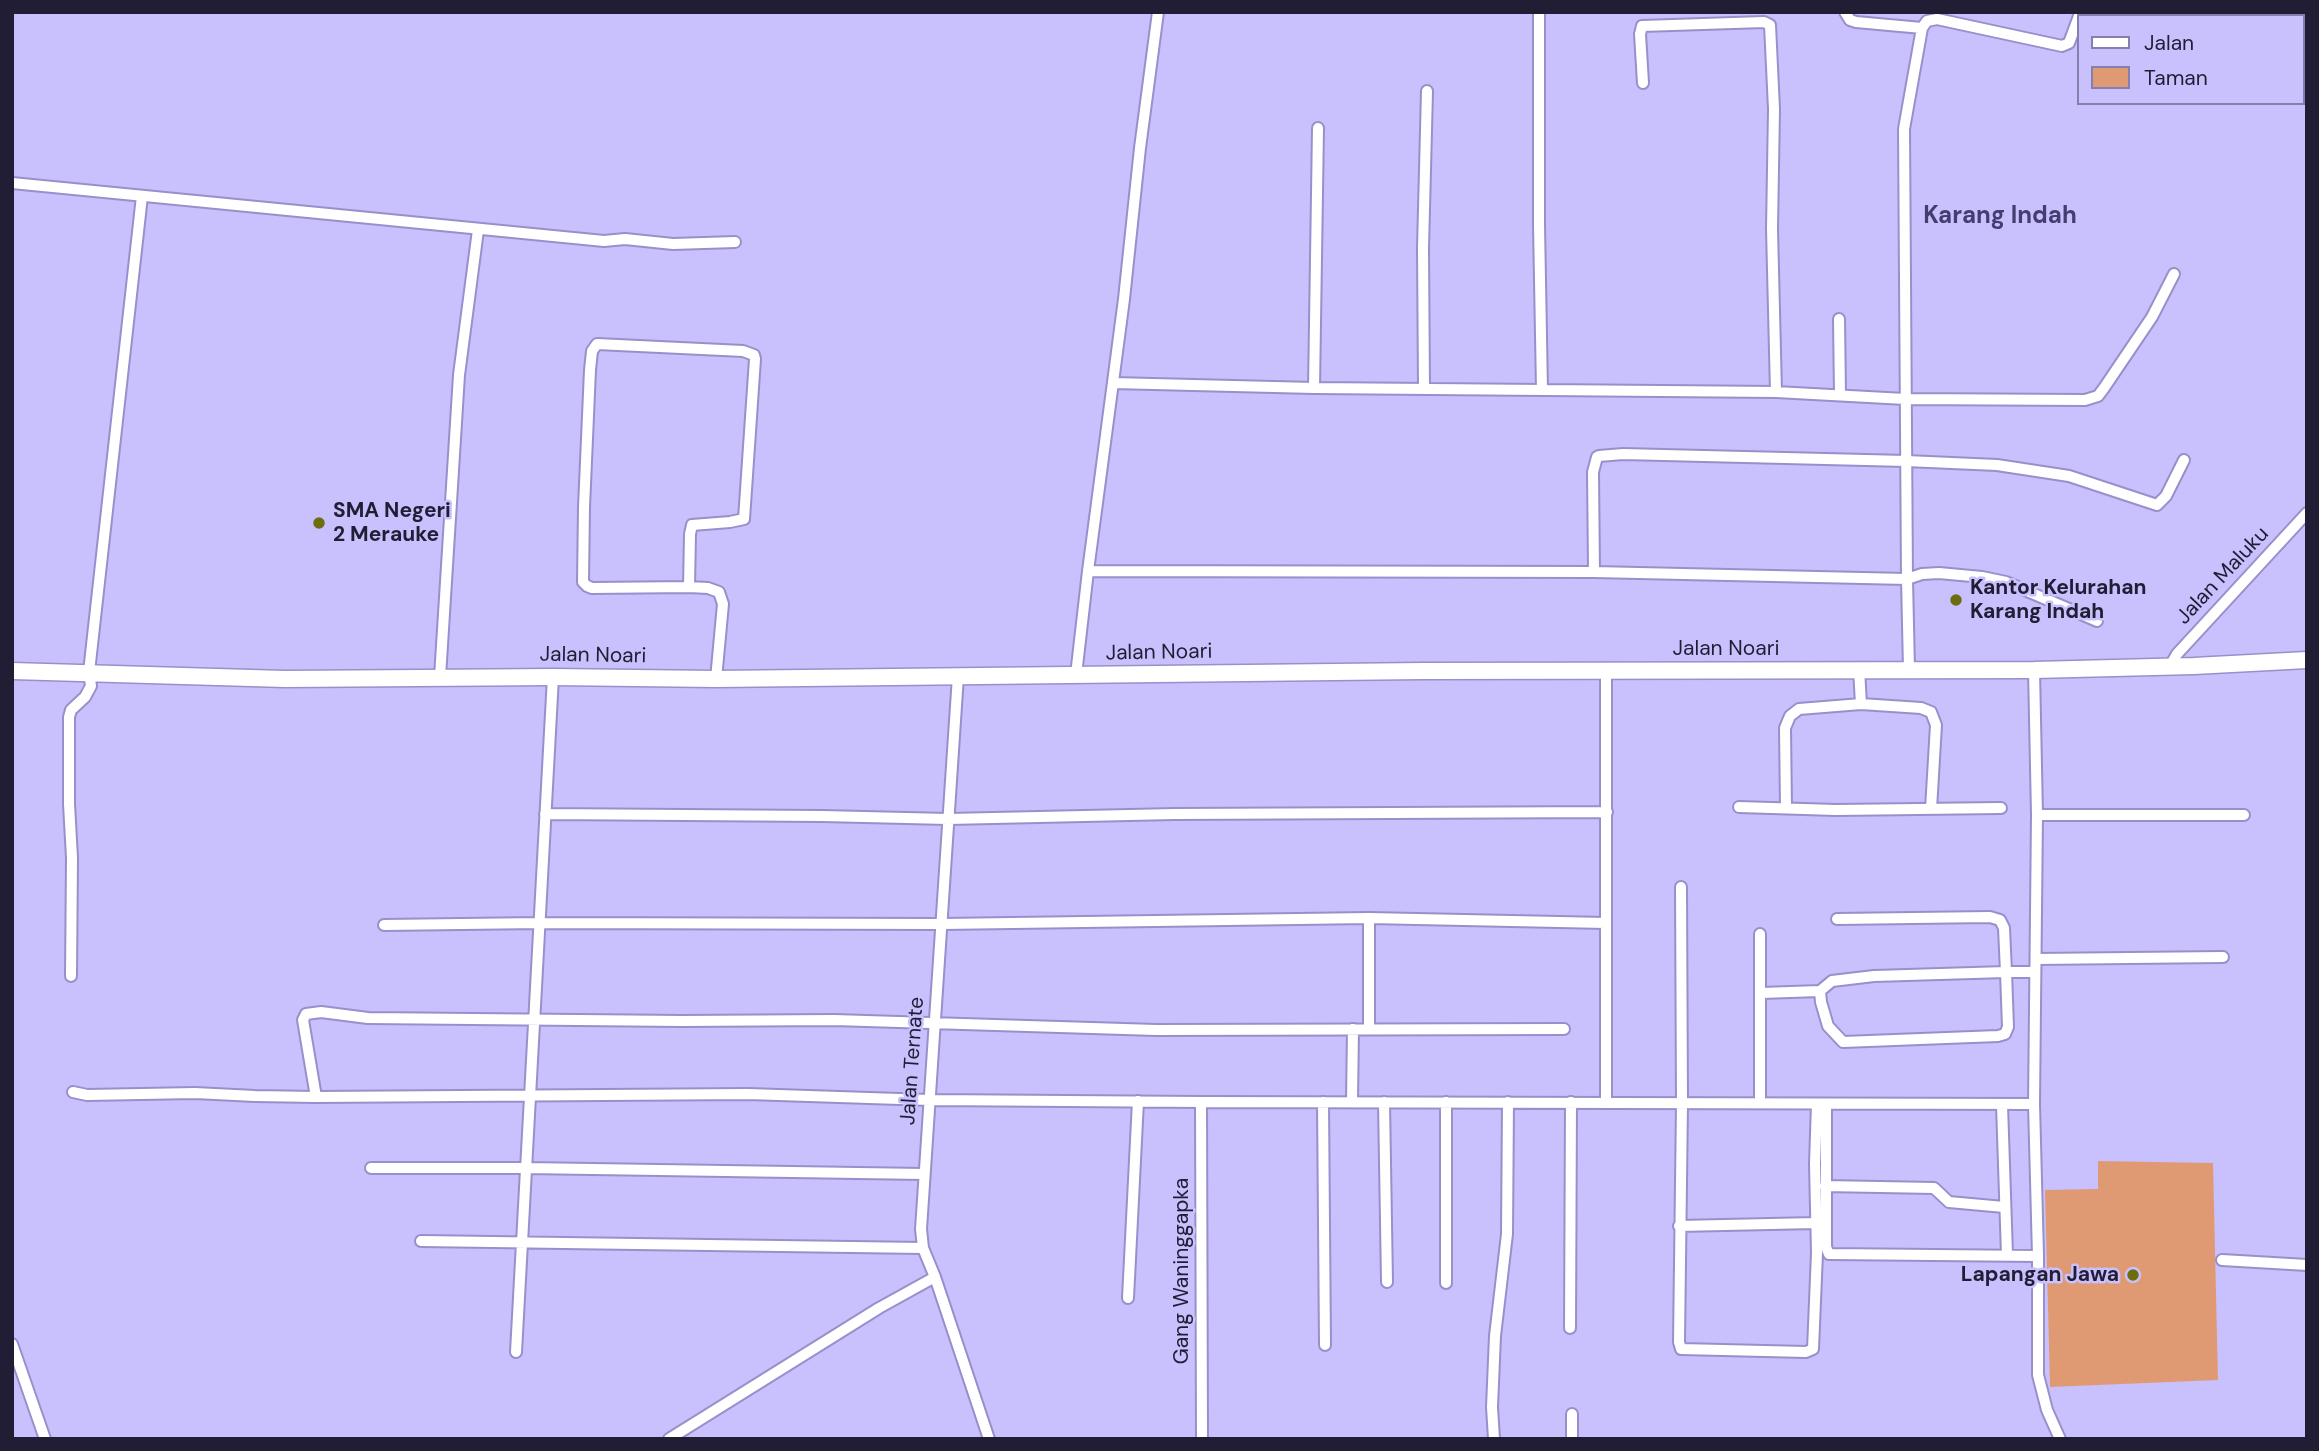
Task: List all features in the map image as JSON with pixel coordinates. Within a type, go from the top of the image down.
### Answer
[{"type":"street","points":[[1076,675],[1125,299],[1140,148],[1158,12]]},
{"type":"street","points":[[1539,12],[1538,189],[1542,390]]},
{"type":"street","points":[[1845,12],[1850,20],[1856,22],[1922,28]]},
{"type":"street","points":[[1643,83],[1641,27],[1697,18],[1764,22],[1770,25],[1774,108],[1772,229],[1776,392]]},
{"type":"street","points":[[1909,670],[1906,579],[1904,129],[1922,28],[1927,21],[1937,19],[2062,46],[2074,44],[2078,25]]},
{"type":"street","points":[[1424,389],[1423,248],[1427,91]]},
{"type":"street","points":[[1314,388],[1318,128]]},
{"type":"street","points":[[12,183],[604,241],[625,239],[673,244],[735,242]]},
{"type":"street","points":[[71,976],[69,717],[74,705],[88,693],[91,686],[89,672],[142,196]]},
{"type":"street","points":[[440,677],[459,375],[478,230]]},
{"type":"street","points":[[1113,383],[1314,388],[1776,392],[1905,399],[2077,400],[2098,396],[2152,317],[2174,274]]},
{"type":"street","points":[[1839,319],[1840,395]]},
{"type":"street","points":[[689,587],[692,524],[744,519],[754,355],[743,351],[597,344],[592,351],[590,370],[583,582],[592,588],[689,587],[716,590],[721,595],[723,604],[716,679]]},
{"type":"street","points":[[1594,572],[1593,472],[1599,456],[1997,465],[2069,476],[2157,505],[2166,496],[2184,460]]},
{"type":"street","name":"Jalan Maluku","points":[[2170,666],[2177,654],[2307,513]]},
{"type":"street","points":[[1088,570],[1594,572],[1906,579],[1939,573],[2006,582],[2097,621]]},
{"type":"street","name":"Jalan Noari","points":[[12,671],[285,679],[716,679],[1606,670],[2034,670],[2307,660]]},
{"type":"street","points":[[1606,670],[1606,1103]]},
{"type":"street","points":[[1859,670],[1861,704]]},
{"type":"street","points":[[2034,670],[2037,815],[2035,1256],[2038,1375],[2047,1410],[2060,1439]]},
{"type":"street","name":"Jalan Ternate","points":[[958,676],[921,1229],[923,1248],[989,1439]]},
{"type":"street","points":[[516,1352],[553,677]]},
{"type":"street","points":[[1786,807],[1785,727],[1790,716],[1799,709],[1861,704],[1921,708],[1931,712],[1936,726],[1931,809]]},
{"type":"street","points":[[1738,807],[1836,810],[2001,808]]},
{"type":"street","points":[[545,814],[948,819],[1175,814],[1608,812]]},
{"type":"street","points":[[2037,815],[2244,815]]},
{"type":"street","points":[[1681,887],[1681,1349],[1811,1351],[1814,1345],[1821,1104]]},
{"type":"street","points":[[384,925],[942,924],[1369,918],[1606,923]]},
{"type":"street","points":[[1369,918],[1369,1029]]},
{"type":"street","points":[[1820,991],[1828,1026],[1843,1042],[1998,1036],[2004,1035],[2007,1030],[2004,928],[1997,918],[1837,919]]},
{"type":"street","points":[[1760,934],[1760,1103]]},
{"type":"street","points":[[2036,959],[2222,957]]},
{"type":"street","points":[[1761,993],[1820,991],[1832,981],[1851,978],[2035,972]]},
{"type":"street","points":[[316,1097],[305,1039],[303,1020],[306,1014],[331,1013],[368,1018],[935,1022],[1156,1030],[1564,1029]]},
{"type":"street","points":[[1352,1101],[1353,1029]]},
{"type":"street","points":[[73,1091],[87,1095],[195,1093],[254,1097],[748,1094],[930,1100],[2035,1104]]},
{"type":"street","points":[[1128,1298],[1138,1101]]},
{"type":"street","name":"Gang Waninggapka","points":[[1201,1102],[1202,1439]]},
{"type":"street","points":[[1323,1102],[1325,1345]]},
{"type":"street","points":[[1384,1102],[1387,1282]]},
{"type":"street","points":[[1446,1102],[1446,1283]]},
{"type":"street","points":[[1494,1439],[1494,1336],[1507,1234],[1508,1102]]},
{"type":"street","points":[[1570,1328],[1571,1102]]},
{"type":"street","points":[[1821,1104],[1826,1247],[1829,1254],[2035,1256]]},
{"type":"street","points":[[2002,1105],[2004,1208],[2010,1255]]},
{"type":"street","points":[[371,1168],[924,1174]]},
{"type":"street","points":[[1825,1186],[1934,1188],[1949,1202],[2004,1208]]},
{"type":"street","points":[[1679,1226],[1816,1223]]},
{"type":"street","points":[[421,1241],[923,1248]]},
{"type":"street","points":[[2222,1260],[2307,1265]]},
{"type":"street","points":[[669,1439],[879,1308],[935,1277]]},
{"type":"street","points":[[12,1344],[45,1439]]},
{"type":"street","points":[[1572,1413],[1572,1439]]},
{"type":"green space","points":[[2098,1161],[2213,1163],[2218,1380],[2050,1387],[2045,1190],[2098,1189]]},
{"type":"place","name":"SMA Negeri 2 Merauke","points":[[319,523]]},
{"type":"place","name":"Kantor Kelurahan Karang Indah","points":[[1956,600]]},
{"type":"place","name":"Lapangan Jawa","points":[[2133,1275]]},
{"type":"district","name":"Karang Indah","points":[[2000,217]]}]
